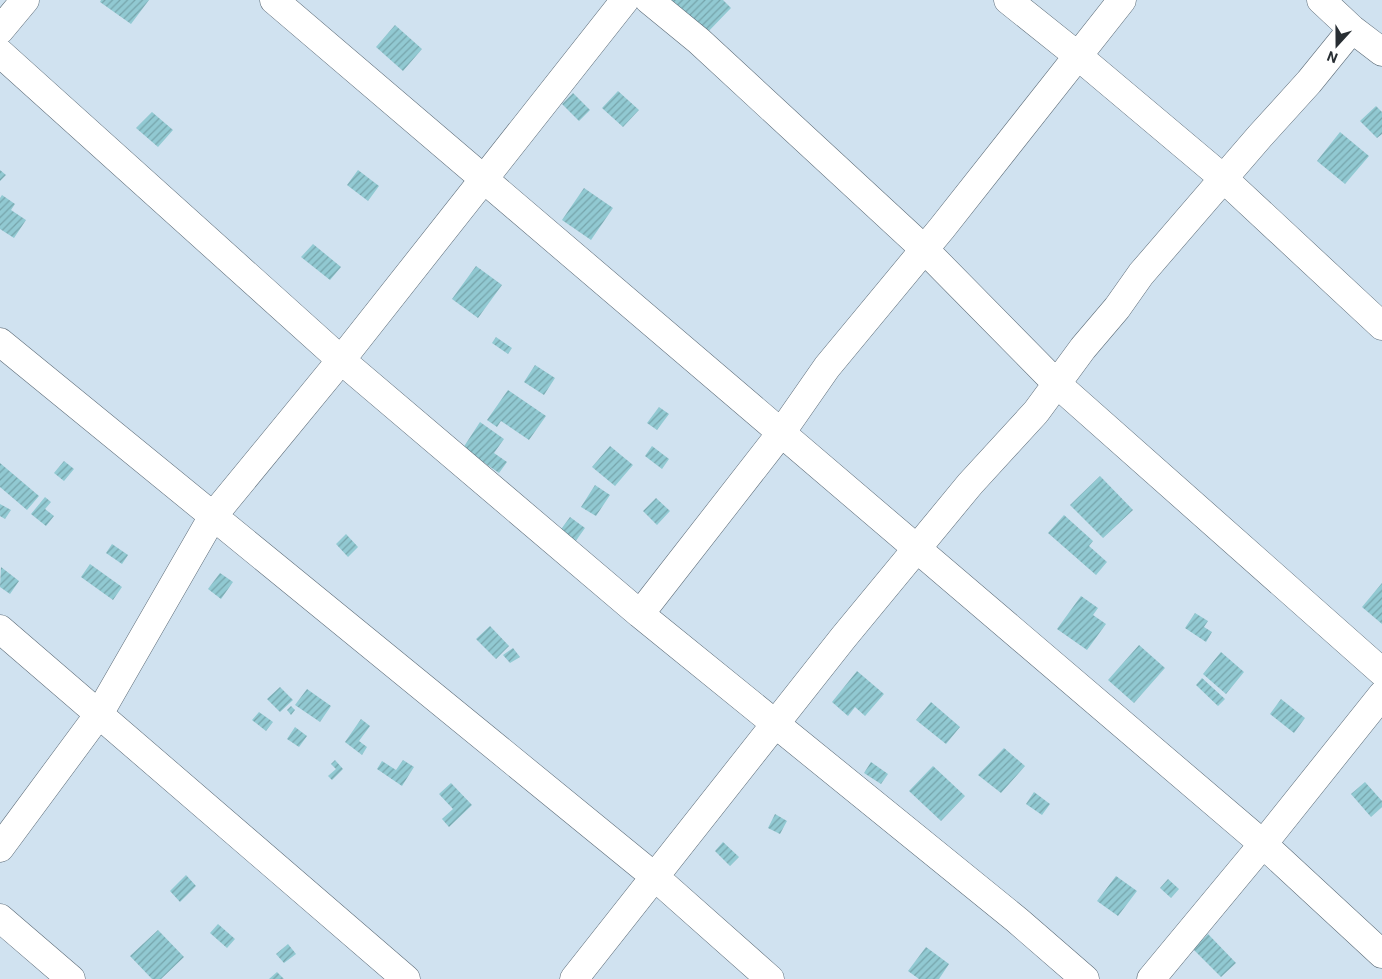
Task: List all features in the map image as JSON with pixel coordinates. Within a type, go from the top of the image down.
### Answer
[{"type":"street","points":[[0,30],[26,0]]},
{"type":"street","points":[[274,0],[1263,844],[1382,954]]},
{"type":"street","points":[[0,848],[99,714],[213,516],[342,360],[625,0]]},
{"type":"street","points":[[649,0],[699,41],[924,249],[1057,384],[1382,672]]},
{"type":"street","points":[[1008,0],[1224,178],[1382,326]]},
{"type":"street","points":[[640,614],[781,433],[827,367],[924,249],[1122,0]]},
{"type":"street","points":[[1321,0],[1352,29],[1382,52]]},
{"type":"street","points":[[574,979],[776,723],[917,549],[970,484],[1036,412],[1141,274],[1309,82],[1352,29]]},
{"type":"street","points":[[0,53],[342,360],[640,614],[1016,920],[1084,979]]},
{"type":"street","points":[[0,342],[655,877],[770,979]]},
{"type":"street","points":[[0,629],[406,979]]},
{"type":"street","points":[[1151,979],[1263,844],[1382,695]]},
{"type":"street","points":[[0,918],[71,979]]},
{"type":"building","points":[[101,0],[149,0],[131,24],[100,2]]},
{"type":"building","points":[[670,0],[723,0],[731,8],[705,35]]},
{"type":"building","points":[[395,25],[422,49],[403,71],[376,47]]},
{"type":"building","points":[[618,91],[639,110],[623,127],[602,108]]},
{"type":"building","points":[[573,93],[590,110],[579,121],[562,104]]},
{"type":"building","points":[[1376,106],[1382,112],[1382,134],[1377,138],[1360,121]]},
{"type":"building","points":[[152,112],[173,130],[158,147],[136,128]]},
{"type":"building","points":[[1340,132],[1369,156],[1345,184],[1317,161]]},
{"type":"building","points":[[0,170],[6,175],[0,181]]},
{"type":"building","points":[[358,170],[379,186],[368,201],[347,185]]},
{"type":"building","points":[[584,188],[613,208],[591,240],[562,220]]},
{"type":"building","points":[[2,195],[15,204],[11,210],[26,220],[14,238],[0,229],[0,198]]},
{"type":"building","points":[[313,244],[341,267],[330,280],[301,257]]},
{"type":"building","points":[[476,266],[502,285],[478,318],[452,299]]},
{"type":"building","points":[[496,337],[512,348],[508,354],[492,343]]},
{"type":"building","points":[[535,365],[555,378],[544,395],[524,382]]},
{"type":"building","points":[[508,390],[546,416],[529,440],[501,421],[497,427],[487,420]]},
{"type":"building","points":[[659,407],[669,414],[657,430],[647,423]]},
{"type":"building","points":[[480,422],[504,439],[494,453],[507,462],[499,473],[463,448]]},
{"type":"building","points":[[610,446],[633,465],[615,486],[592,467]]},
{"type":"building","points":[[652,446],[669,459],[662,469],[645,456]]},
{"type":"building","points":[[64,461],[74,469],[64,481],[54,473]]},
{"type":"building","points":[[0,463],[39,496],[27,510],[0,487]]},
{"type":"building","points":[[1100,476],[1133,510],[1103,538],[1070,505]]},
{"type":"building","points":[[595,485],[610,495],[596,516],[581,507]]},
{"type":"building","points":[[45,497],[51,502],[45,509],[54,516],[46,526],[31,514]]},
{"type":"building","points":[[656,498],[670,511],[657,525],[643,511]]},
{"type":"building","points":[[0,504],[11,510],[5,519],[0,516]]},
{"type":"building","points":[[1064,515],[1093,541],[1089,546],[1107,562],[1096,575],[1048,533]]},
{"type":"building","points":[[570,517],[585,528],[575,542],[559,532]]},
{"type":"building","points":[[346,534],[358,547],[348,557],[336,544]]},
{"type":"building","points":[[112,544],[128,555],[122,564],[106,553]]},
{"type":"building","points":[[90,564],[122,587],[113,600],[81,577]]},
{"type":"building","points":[[1,567],[19,581],[10,594],[0,587]]},
{"type":"building","points":[[220,573],[233,582],[221,599],[208,589]]},
{"type":"building","points":[[1382,583],[1382,624],[1362,607]]},
{"type":"building","points":[[1081,596],[1098,608],[1093,615],[1106,624],[1087,650],[1057,629]]},
{"type":"building","points":[[1195,613],[1208,621],[1204,627],[1212,632],[1206,642],[1185,628]]},
{"type":"building","points":[[490,626],[509,646],[496,659],[476,639]]},
{"type":"building","points":[[1139,645],[1165,668],[1134,703],[1108,680]]},
{"type":"building","points":[[513,648],[520,657],[510,663],[503,655]]},
{"type":"building","points":[[1221,652],[1244,672],[1226,694],[1203,674]]},
{"type":"building","points":[[857,671],[884,694],[865,716],[855,707],[848,716],[832,702]]},
{"type":"building","points":[[1202,678],[1225,699],[1218,706],[1196,685]]},
{"type":"building","points":[[280,687],[293,700],[280,712],[267,699]]},
{"type":"building","points":[[307,689],[331,706],[320,722],[295,705]]},
{"type":"building","points":[[1281,699],[1305,718],[1294,733],[1270,714]]},
{"type":"building","points":[[931,702],[960,727],[946,744],[916,720]]},
{"type":"building","points":[[291,706],[295,710],[291,715],[287,710]]},
{"type":"building","points":[[259,712],[273,722],[266,731],[252,720]]},
{"type":"building","points":[[361,719],[370,726],[359,741],[367,747],[362,755],[345,742]]},
{"type":"building","points":[[295,727],[307,736],[299,747],[287,739]]},
{"type":"building","points":[[1004,748],[1025,766],[1001,793],[978,775]]},
{"type":"building","points":[[335,760],[343,769],[332,780],[328,776],[336,769],[331,764]]},
{"type":"building","points":[[403,760],[414,767],[402,786],[377,769],[382,761],[396,770]]},
{"type":"building","points":[[871,762],[888,774],[881,784],[864,773]]},
{"type":"building","points":[[933,766],[965,796],[941,821],[909,791]]},
{"type":"building","points":[[1365,782],[1382,801],[1382,807],[1371,817],[1351,794]]},
{"type":"building","points":[[451,783],[472,805],[449,827],[442,819],[453,809],[439,794]]},
{"type":"building","points":[[1034,792],[1050,804],[1042,815],[1026,804]]},
{"type":"building","points":[[775,814],[787,821],[780,834],[768,828]]},
{"type":"building","points":[[723,842],[739,857],[730,866],[715,851]]},
{"type":"building","points":[[186,875],[196,886],[180,902],[170,891]]},
{"type":"building","points":[[1116,876],[1137,891],[1118,916],[1097,901]]},
{"type":"building","points":[[1168,879],[1179,889],[1171,898],[1160,888]]},
{"type":"building","points":[[218,924],[235,939],[227,948],[210,933]]},
{"type":"building","points":[[158,930],[184,957],[161,979],[152,979],[130,956]]},
{"type":"building","points":[[1208,934],[1236,963],[1221,977],[1193,949]]},
{"type":"building","points":[[288,944],[296,954],[284,963],[276,954]]},
{"type":"building","points":[[926,947],[949,964],[939,979],[919,979],[908,971]]},
{"type":"building","points":[[277,972],[284,979],[269,979]]}]
